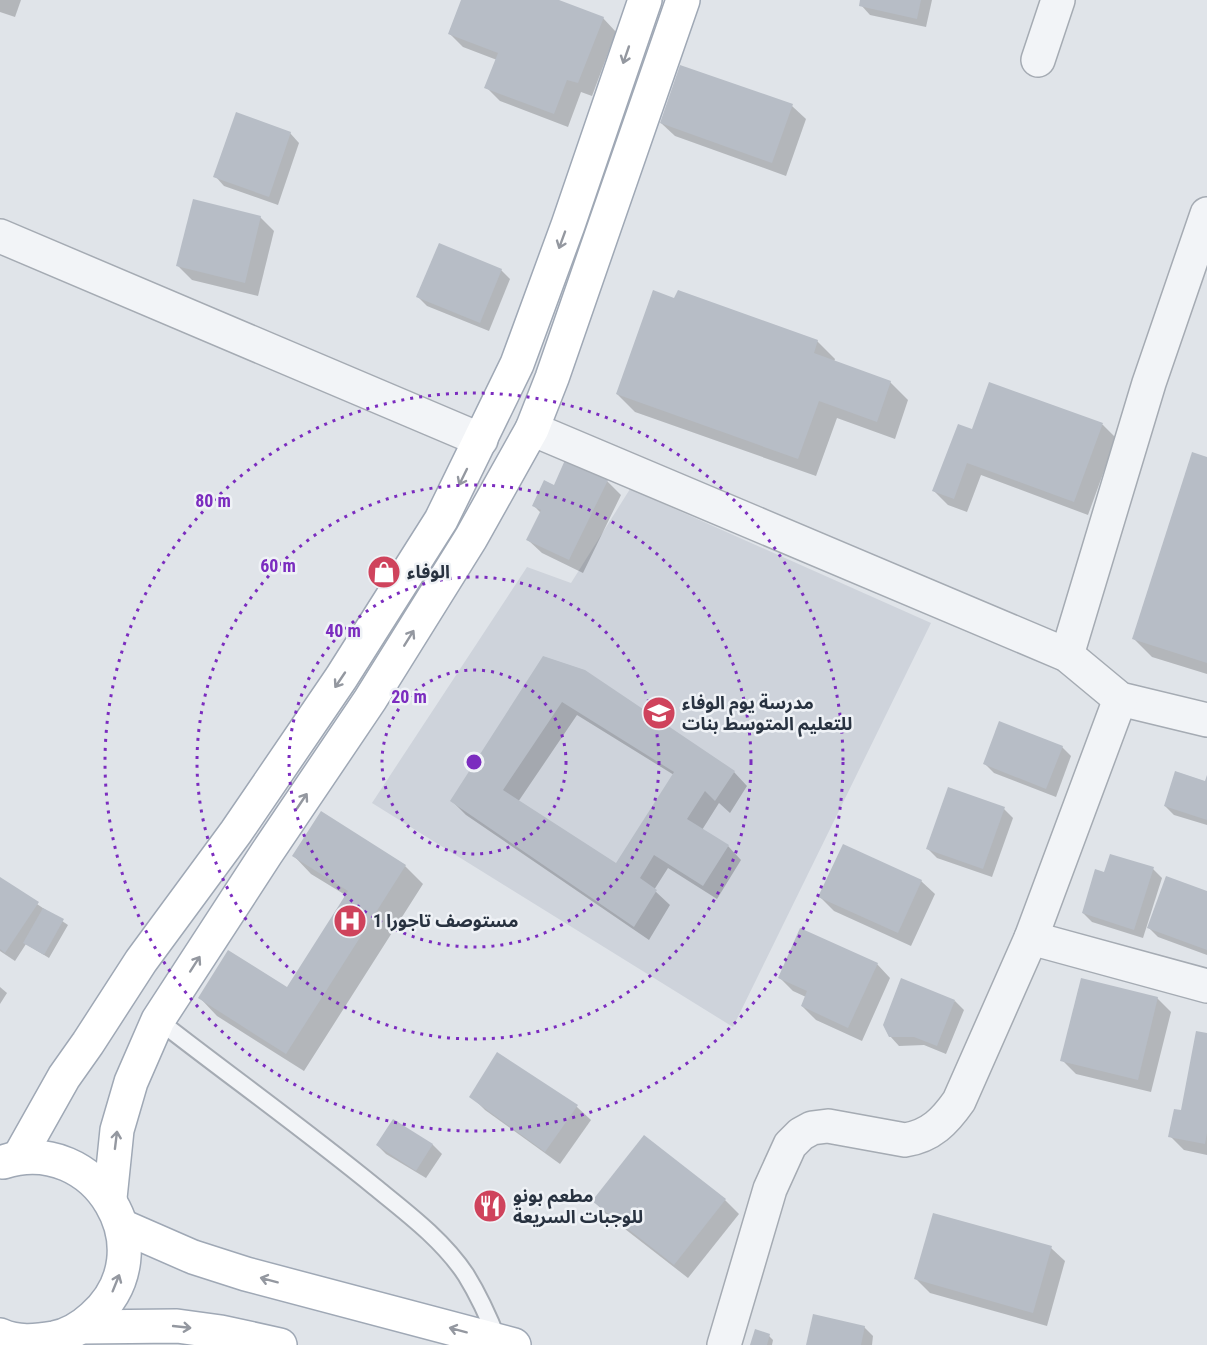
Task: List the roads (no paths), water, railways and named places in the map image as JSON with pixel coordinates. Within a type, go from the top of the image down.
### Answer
[{"type":"main road","points":[[10,1160],[141,961],[236,832],[341,678],[441,520],[517,364],[568,225],[645,0]]},
{"type":"main road","points":[[66,1336],[103,1308],[118,1283],[124,1255],[116,1212],[117,1130],[131,1082],[158,1020],[376,690],[471,538],[532,429],[552,378],[683,0]]},
{"type":"main road","points":[[236,832],[266,854]]},
{"type":"main road","points":[[10,1160],[45,1158],[70,1165],[92,1179],[116,1212],[194,1257],[246,1274],[506,1343]]},
{"type":"main road","points":[[0,1335],[34,1341],[177,1326],[221,1332],[280,1345]]},
{"type":"street","points":[[1038,60],[1058,0]]},
{"type":"street","points":[[1067,655],[1149,383],[1207,214]]},
{"type":"street","points":[[0,236],[481,440]]},
{"type":"street","points":[[532,429],[1067,655],[1120,699],[1207,720]]},
{"type":"street","points":[[724,1345],[770,1189],[790,1145],[801,1134],[812,1128],[828,1126],[905,1140],[925,1135],[947,1119],[959,1101],[1031,938],[1120,699]]},
{"type":"street","points":[[1031,938],[1207,986]]},
{"type":"lane","points":[[158,1020],[353,1169],[418,1222],[442,1245],[466,1274],[506,1343]]},
{"type":"place","name":"الوفاء","points":[[384,572]]},
{"type":"place","name":"مدرسة يوم الوفاء للتعليم المتوسط بنات","points":[[659,713]]},
{"type":"place","name":"مستوصف تاجورا 1","points":[[350,921]]},
{"type":"place","name":"مطعم بونو للوجبات السريعة","points":[[490,1206]]}]
